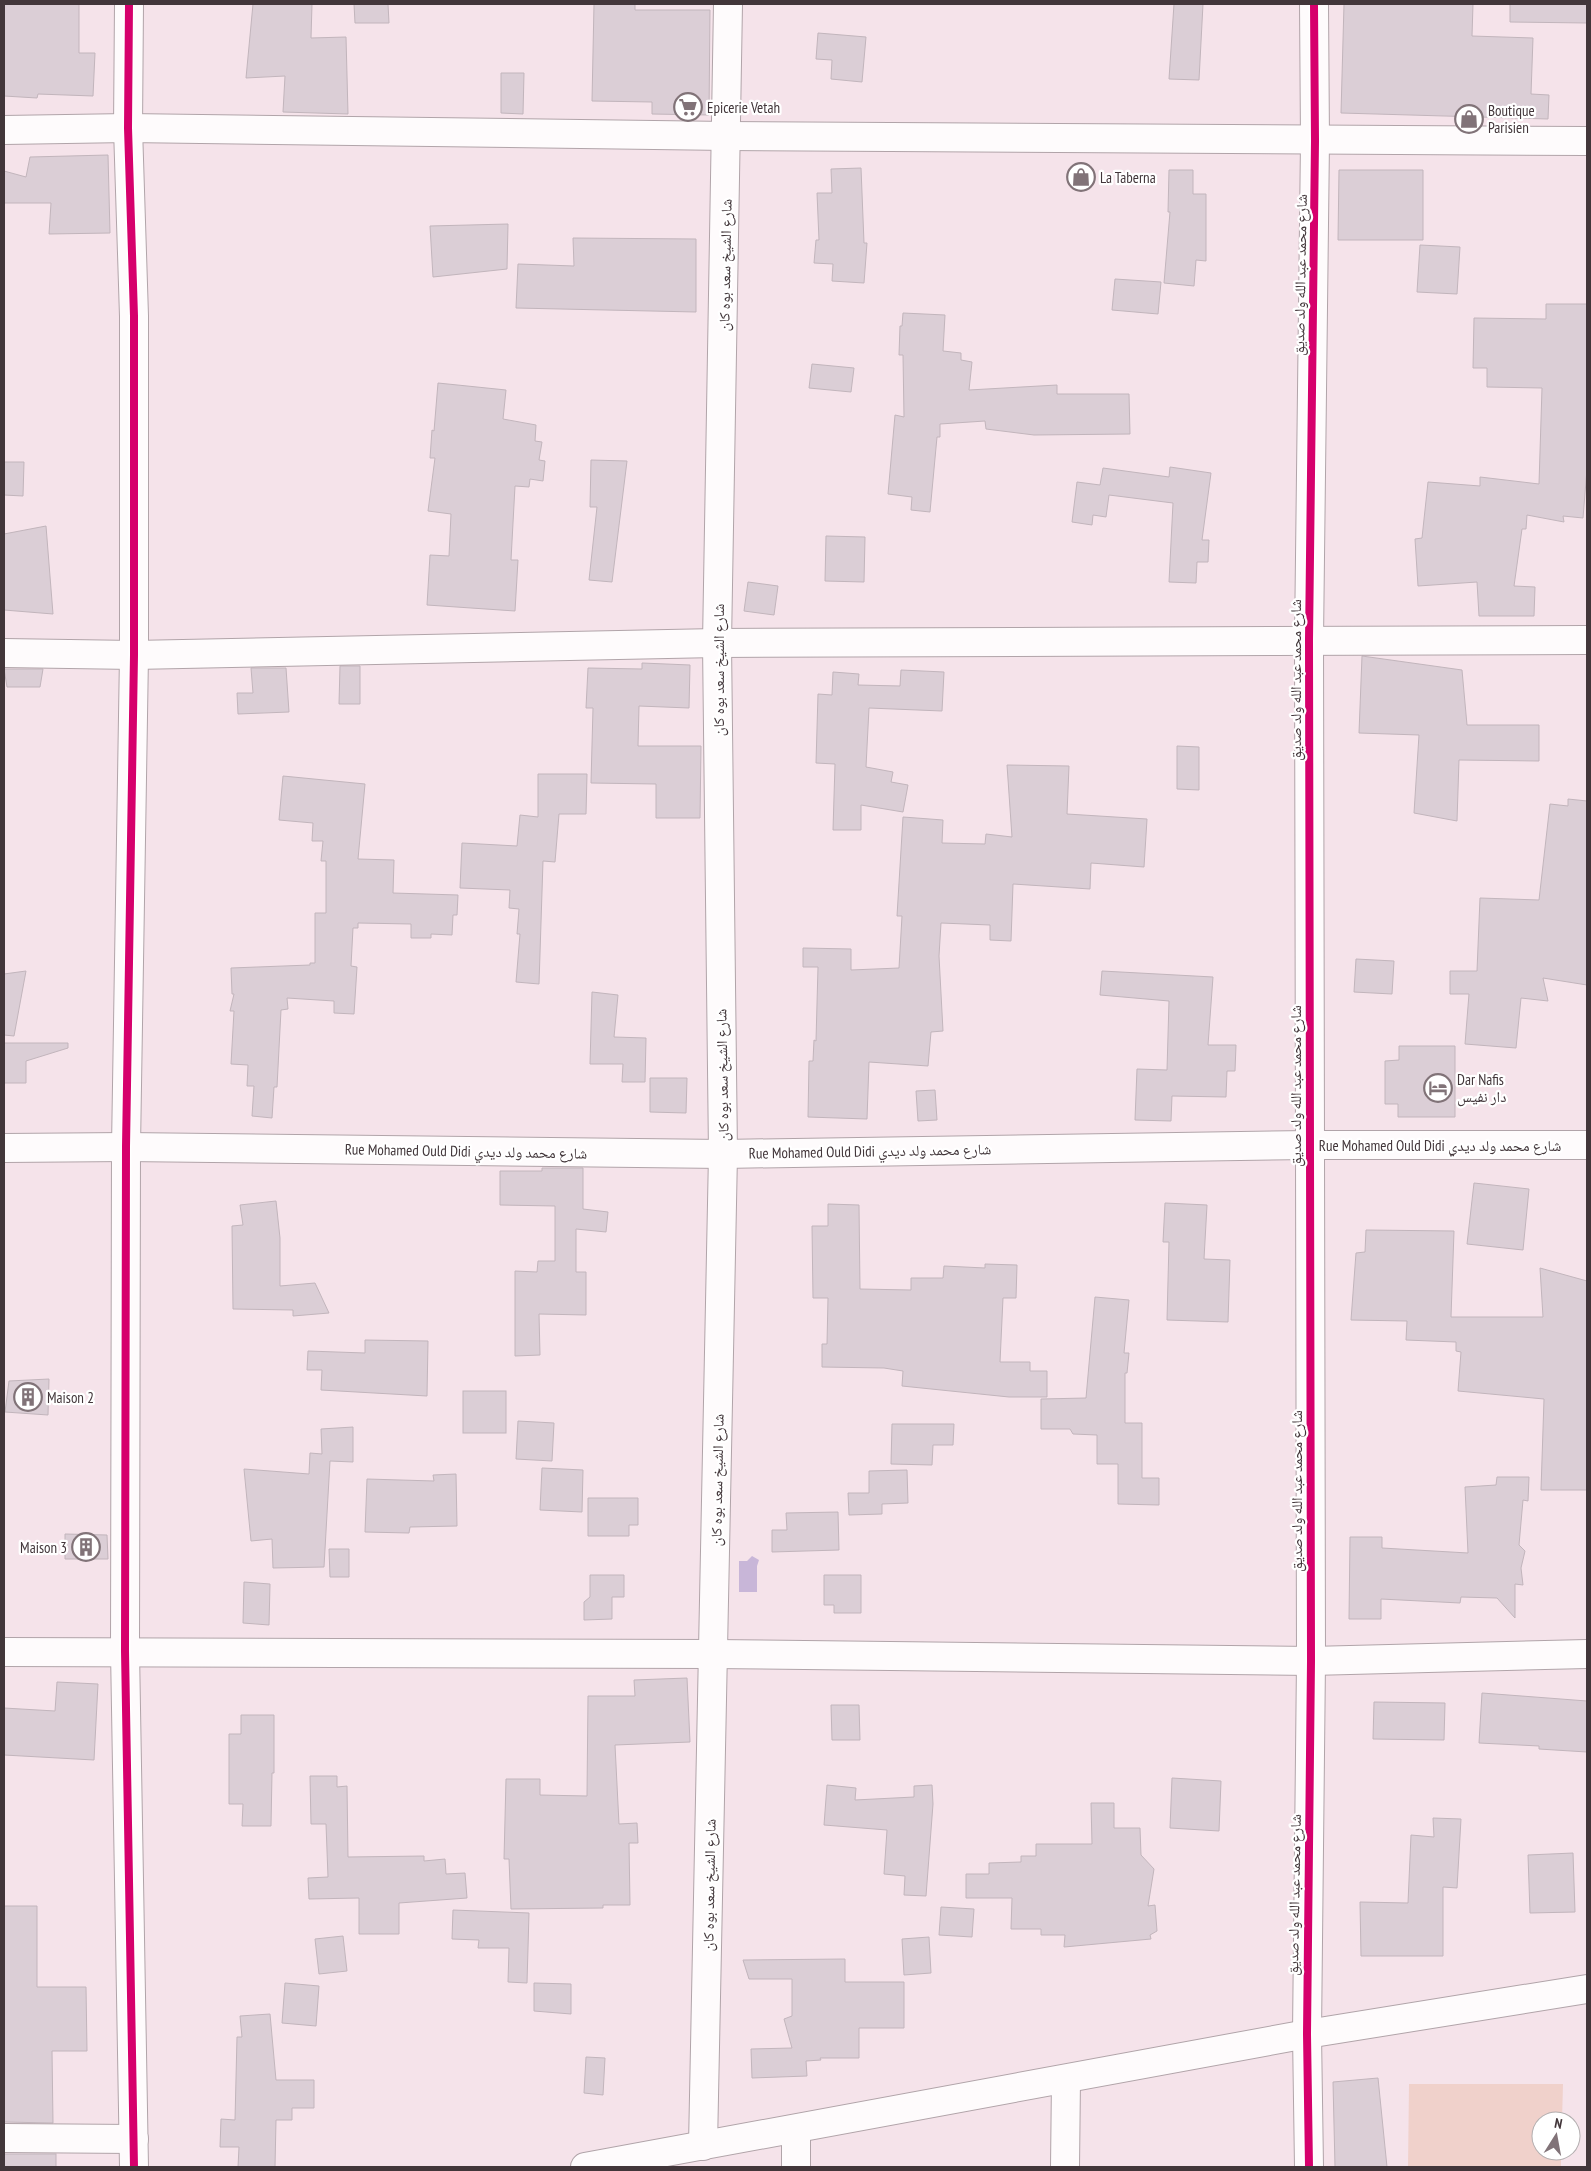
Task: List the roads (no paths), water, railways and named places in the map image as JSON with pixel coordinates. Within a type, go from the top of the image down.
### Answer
[{"type":"street","points":[[129,4],[128,128],[134,316],[134,655],[126,1147],[124,1651],[134,2167]]},
{"type":"street","name":"شارع الشيخ سعد بوه كان","points":[[703,2146],[723,1154],[717,643],[728,4]]},
{"type":"street","name":"شارع محمد عبد الله ولد صديق","points":[[1309,2167],[1307,2034],[1310,1661],[1309,640],[1315,140],[1314,4]]},
{"type":"street","points":[[4,130],[128,128],[727,136],[1587,141]]},
{"type":"street","points":[[4,653],[134,655],[717,643],[1587,640]]},
{"type":"street","name":"Rue Mohamed Ould Didi شارع محمد ولد ديدي","points":[[4,1148],[126,1147],[723,1154],[1309,1145],[1587,1144]]},
{"type":"street","points":[[4,1652],[713,1654],[1310,1661],[1587,1654]]},
{"type":"street","points":[[585,2167],[1307,2034],[1587,1989]]},
{"type":"street","points":[[1065,2167],[1066,2079]]},
{"type":"street","points":[[796,2129],[796,2167]]},
{"type":"street","points":[[4,2138],[134,2139]]},
{"type":"place","name":"Epicerie Vetah","points":[[688,107]]},
{"type":"place","name":"Boutique Parisien","points":[[1469,119]]},
{"type":"place","name":"La Taberna","points":[[1081,177]]},
{"type":"place","name":"Dar Nafis دار نفيس","points":[[1438,1088]]},
{"type":"place","name":"Maison 2","points":[[28,1397]]},
{"type":"place","name":"Maison 3","points":[[86,1547]]}]
